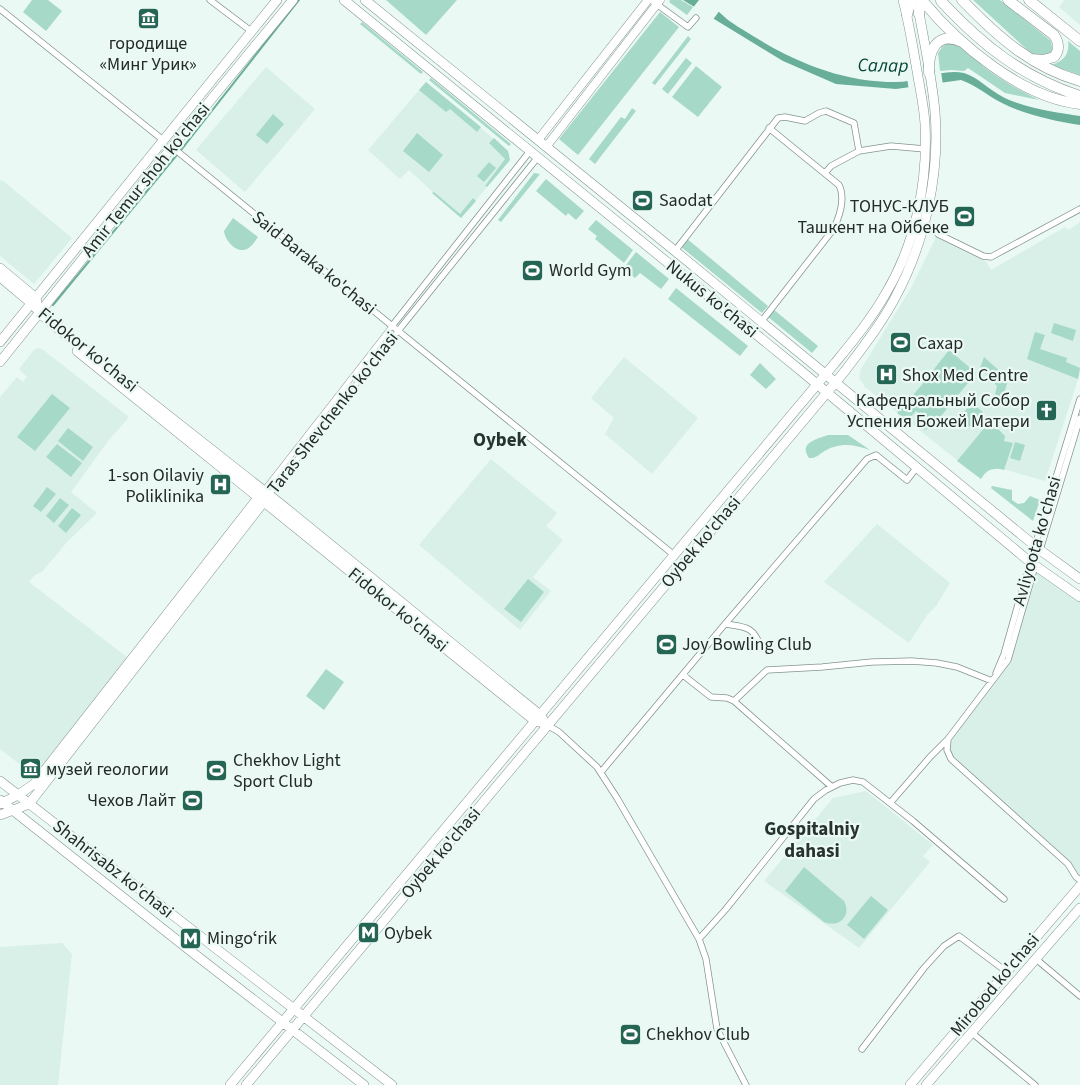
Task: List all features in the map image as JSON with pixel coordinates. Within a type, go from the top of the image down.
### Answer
[{"type":"highway","points":[[907,15],[910,0]]},
{"type":"highway","points":[[919,14],[922,0]]},
{"type":"highway","points":[[922,0],[946,26],[1005,74],[1031,90],[1054,99],[1080,104]]},
{"type":"highway","points":[[941,0],[975,36],[1002,57],[1040,81],[1080,96]]},
{"type":"highway","points":[[962,0],[995,32],[1026,57],[1057,74],[1080,81]]},
{"type":"highway","points":[[1008,0],[1054,35],[1058,42],[1058,52],[1052,58],[1040,60],[1026,57]]},
{"type":"highway","points":[[1029,0],[1080,41]]},
{"type":"highway","points":[[929,74],[931,54],[935,45],[941,40],[954,39],[974,50]]},
{"type":"main road","name":"Amir Temur shoh ko'chasi","points":[[0,342],[276,0]]},
{"type":"main road","name":"Amir Temur shoh ko'chasi","points":[[0,362],[172,147],[293,0]]},
{"type":"main road","name":"Nukus ko'chasi","points":[[344,0],[817,385],[1033,564],[1080,597]]},
{"type":"main road","name":"Nukus ko'chasi","points":[[365,0],[675,250],[1037,548],[1080,579]]},
{"type":"main road","name":"Oybek ko'chasi","points":[[230,1085],[817,385],[874,312],[899,268],[910,238],[919,205],[925,149],[925,123],[918,75],[903,0]]},
{"type":"main road","name":"Oybek ko'chasi","points":[[246,1085],[835,383],[863,347],[890,307],[917,247],[928,207],[934,168],[936,119],[916,0]]},
{"type":"main road","points":[[251,30],[261,39]]},
{"type":"main road","name":"Said Baraka ko'chasi","points":[[163,140],[172,147]]},
{"type":"main road","name":"Taras Shevchenko ko'chasi","points":[[530,151],[538,140]]},
{"type":"main road","name":"Taras Shevchenko ko'chasi","points":[[538,157],[546,147]]},
{"type":"main road","points":[[0,268],[33,300]]},
{"type":"main road","points":[[0,277],[33,300]]},
{"type":"main road","name":"Fidokor ko'chasi","points":[[33,300],[38,315],[56,327],[548,725]]},
{"type":"main road","name":"Taras Shevchenko ko'chasi","points":[[1,802],[18,795],[34,784],[264,496]]},
{"type":"main road","name":"Taras Shevchenko ko'chasi","points":[[30,804],[264,496]]},
{"type":"main road","name":"Avliyoota ko'chasi","points":[[1033,564],[1037,548]]},
{"type":"main road","name":"Shahrisabz ko'chasi","points":[[0,781],[392,1085]]},
{"type":"main road","name":"Shahrisabz ko'chasi","points":[[1,802],[14,810],[364,1085]]},
{"type":"main road","points":[[0,815],[30,804]]},
{"type":"main road","name":"Mirobod ko'chasi","points":[[910,1085],[1080,886]]},
{"type":"main road","name":"Mirobod ko'chasi","points":[[926,1085],[1080,908]]},
{"type":"main road","points":[[1039,933],[1047,935],[1050,943]]},
{"type":"street","points":[[210,0],[251,30]]},
{"type":"street","points":[[654,1],[688,27],[696,18]]},
{"type":"street","name":"Taras Shevchenko ko'chasi","points":[[538,140],[654,1]]},
{"type":"street","name":"Taras Shevchenko ko'chasi","points":[[546,147],[654,1]]},
{"type":"street","name":"Said Baraka ko'chasi","points":[[0,9],[163,140]]},
{"type":"street","points":[[675,250],[776,119],[780,117],[806,121],[819,112],[826,111],[854,123],[859,151]]},
{"type":"street","points":[[761,322],[836,225],[841,208],[842,192],[839,185],[769,128]]},
{"type":"street","points":[[825,173],[831,166],[859,151],[891,146],[925,149]]},
{"type":"street","name":"Said Baraka ko'chasi","points":[[172,147],[674,555]]},
{"type":"street","name":"Taras Shevchenko ko'chasi","points":[[264,496],[392,326],[530,151]]},
{"type":"street","name":"Taras Shevchenko ko'chasi","points":[[264,496],[538,157]]},
{"type":"street","points":[[938,234],[983,256],[991,257],[1080,209]]},
{"type":"street","name":"Avliyoota ko'chasi","points":[[1037,548],[1080,399]]},
{"type":"street","name":"Avliyoota ko'chasi","points":[[1037,548],[1080,418]]},
{"type":"street","points":[[601,772],[725,624],[868,459],[876,455],[907,480],[917,467]]},
{"type":"street","name":"Avliyoota ko'chasi","points":[[890,802],[932,754],[948,739],[992,681],[1004,654],[1033,564]]},
{"type":"street","points":[[725,624],[745,626],[758,638],[761,648]]},
{"type":"street","points":[[734,701],[767,670],[912,661],[957,667],[992,681]]},
{"type":"street","points":[[684,675],[711,696],[734,701],[832,787]]},
{"type":"street","name":"Fidokor ko'chasi","points":[[548,725],[559,732],[601,772],[699,939],[706,959],[718,1034],[746,1085]]},
{"type":"street","points":[[948,739],[947,750],[951,759]]},
{"type":"street","points":[[932,754],[942,754],[951,759],[1068,864],[1080,880]]},
{"type":"street","points":[[699,939],[726,909],[810,804],[820,794],[849,781],[858,780],[867,784],[1004,899]]},
{"type":"street","points":[[862,1049],[924,968],[944,946],[959,936],[1007,972]]},
{"type":"street","points":[[1036,959],[1080,996]]},
{"type":"street","points":[[972,1033],[1036,1085]]},
{"type":"shaded area","points":[[32,0],[48,0],[62,11],[46,31],[23,12]]},
{"type":"shaded area","points":[[386,0],[457,0],[426,35]]},
{"type":"shaded area","points":[[670,0],[681,0],[693,7],[687,15],[669,2]]},
{"type":"shaded area","name":"Салар","points":[[683,0],[709,0],[724,17],[770,46],[786,55],[839,75],[857,79],[896,82],[947,72],[964,73],[974,77],[1011,101],[1040,109],[1080,116],[1080,125],[1020,111],[961,80],[896,89],[836,84],[783,61]]},
{"type":"shaded area","points":[[973,0],[1000,0],[1051,41],[1053,53],[1035,57]]},
{"type":"shaded area","points":[[1065,0],[1080,0],[1080,25],[1059,7]]},
{"type":"shaded area","points":[[660,12],[679,27],[578,155],[559,139]]},
{"type":"shaded area","points":[[362,22],[423,72],[421,74],[360,24]]},
{"type":"shaded area","points":[[688,36],[691,39],[655,85],[652,83]]},
{"type":"shaded area","points":[[1068,41],[1080,51],[1080,75],[1051,65],[1065,57],[1068,50]]},
{"type":"shaded area","points":[[950,42],[965,50],[1000,78],[1039,100],[1005,93],[968,68],[964,71],[940,71],[938,53],[943,46]]},
{"type":"shaded area","points":[[686,58],[692,63],[668,94],[662,89]]},
{"type":"shaded area","points":[[696,66],[722,87],[698,117],[672,97]]},
{"type":"shaded area","points":[[266,67],[315,109],[245,192],[196,150]]},
{"type":"shaded area","points":[[431,78],[511,144],[509,146],[429,80]]},
{"type":"shaded area","points":[[426,82],[508,151],[510,160],[461,218],[409,170],[400,179],[368,150]]},
{"type":"shaded area","points":[[426,82],[481,127],[477,132],[450,109],[446,112],[419,90]]},
{"type":"shaded area","points":[[632,108],[636,111],[595,164],[589,159],[621,117],[625,119]]},
{"type":"shaded area","points":[[273,114],[284,124],[267,144],[256,135]]},
{"type":"shaded area","points":[[417,133],[443,155],[429,172],[403,151]]},
{"type":"shaded area","points":[[494,138],[508,151],[510,160],[487,187],[485,186],[505,159],[489,143]]},
{"type":"shaded area","points":[[489,162],[496,168],[484,182],[477,176]]},
{"type":"shaded area","points":[[534,173],[540,174],[501,222],[498,220]]},
{"type":"shaded area","points":[[546,179],[584,211],[576,220],[568,213],[566,216],[536,191]]},
{"type":"shaded area","points":[[2,180],[72,238],[34,284],[0,256],[0,182]]},
{"type":"shaded area","points":[[434,192],[460,214],[473,198],[476,201],[461,218],[432,193]]},
{"type":"shaded area","points":[[233,218],[258,237],[247,249],[239,250],[232,246],[225,235],[224,231]]},
{"type":"shaded area","points":[[596,220],[633,250],[624,263],[595,239],[597,236],[588,229]]},
{"type":"shaded area","points":[[1080,222],[1080,373],[1045,481],[999,468],[988,471],[981,479],[865,387],[859,378],[861,369],[911,288],[937,235],[978,255],[987,263],[991,270],[1065,227],[1069,230]]},
{"type":"shaded area","points":[[686,238],[768,306],[762,313],[680,246]]},
{"type":"shaded area","points":[[636,252],[669,279],[661,289],[640,273],[635,278],[623,269]]},
{"type":"shaded area","points":[[676,288],[748,346],[740,356],[668,299]]},
{"type":"shaded area","points":[[773,309],[818,346],[812,353],[767,316]]},
{"type":"shaded area","points":[[1054,323],[1076,330],[1073,341],[1051,333]]},
{"type":"shaded area","points":[[1035,332],[1045,335],[1040,349],[1067,358],[1066,362],[1080,368],[1078,379],[1027,359]]},
{"type":"shaded area","points":[[42,349],[129,417],[109,440],[71,492],[97,513],[67,542],[42,572],[35,575],[29,582],[128,658],[35,776],[0,749],[0,397],[17,377],[23,382],[27,377],[19,369],[34,350]]},
{"type":"shaded area","points":[[949,350],[976,373],[933,426],[924,430],[922,427],[926,420],[916,411],[907,421],[897,413]]},
{"type":"shaded area","points":[[624,357],[698,418],[652,474],[605,434],[614,418],[591,398]]},
{"type":"shaded area","points":[[984,357],[1004,375],[1003,378],[1008,380],[1001,405],[993,403],[997,386],[980,368]]},
{"type":"shaded area","points":[[760,363],[776,379],[766,389],[750,375]]},
{"type":"shaded area","points":[[52,394],[70,408],[35,451],[17,437]]},
{"type":"shaded area","points":[[972,403],[983,412],[970,427],[959,418]]},
{"type":"shaded area","points":[[995,415],[996,427],[1005,436],[1004,441],[1013,443],[1004,470],[991,470],[985,473],[981,479],[957,461]]},
{"type":"shaded area","points":[[68,428],[93,447],[83,461],[58,441]]},
{"type":"shaded area","points":[[828,435],[848,435],[870,450],[852,445],[840,445],[809,458],[806,453],[807,445],[814,440]]},
{"type":"shaded area","points":[[1015,442],[1025,445],[1020,461],[1010,458]]},
{"type":"shaded area","points":[[57,444],[82,463],[71,477],[46,457]]},
{"type":"shaded area","points":[[491,459],[557,513],[546,526],[563,540],[533,577],[551,591],[520,630],[419,545]]},
{"type":"shaded area","points":[[992,486],[1012,490],[1012,500],[1018,504],[1024,503],[1030,496],[1040,500],[1033,521],[991,488]]},
{"type":"shaded area","points":[[47,487],[56,494],[41,512],[33,506]]},
{"type":"shaded area","points":[[60,498],[69,505],[54,523],[46,516]]},
{"type":"shaded area","points":[[72,508],[81,515],[66,533],[58,526]]},
{"type":"shaded area","points":[[877,524],[950,583],[909,643],[824,582]]},
{"type":"shaded area","points":[[1035,566],[1080,597],[1080,880],[1073,869],[951,759],[947,745],[1007,663]]},
{"type":"shaded area","points":[[528,579],[544,592],[521,622],[504,609]]},
{"type":"shaded area","points":[[326,669],[344,682],[324,710],[306,696]]},
{"type":"shaded area","points":[[866,791],[933,845],[923,856],[930,862],[859,948],[764,881],[833,798]]},
{"type":"shaded area","points":[[804,867],[844,901],[846,906],[845,916],[839,922],[824,922],[785,891]]},
{"type":"shaded area","points":[[871,896],[888,910],[864,939],[847,925]]},
{"type":"shaded area","points":[[62,943],[72,954],[58,1085],[0,1085],[0,947]]},
{"type":"pier","points":[[699,0],[713,0],[720,10],[712,21],[692,9]]},
{"type":"pier","points":[[941,72],[943,85],[909,91],[907,78]]},
{"type":"waterway","points":[[53,305],[185,145],[299,0]]},
{"type":"place","name":"городище «Минг Урик»","points":[[148,18]]},
{"type":"place","name":"Saodat","points":[[643,200]]},
{"type":"place","name":"ТОНУС-КЛУБ Ташкент на Ойбеке","points":[[965,216]]},
{"type":"place","name":"World Gym","points":[[533,270]]},
{"type":"place","name":"Сахар","points":[[901,343]]},
{"type":"place","name":"Shox Med Centre","points":[[886,375]]},
{"type":"place","name":"Кафедральный Собор Успения Божeй Матери","points":[[1046,410]]},
{"type":"place","name":"1-son Oilaviy Poliklinika","points":[[220,485]]},
{"type":"place","name":"Joy Bowling Club","points":[[666,644]]},
{"type":"place","name":"музей геологии","points":[[30,769]]},
{"type":"place","name":"Chekhov Light Sport Club","points":[[217,770]]},
{"type":"place","name":"Чехов Лайт","points":[[192,800]]},
{"type":"place","name":"Oybek","points":[[368,933]]},
{"type":"place","name":"Mingoʻrik","points":[[191,938]]},
{"type":"place","name":"Chekhov Club","points":[[630,1034]]},
{"type":"district","name":"Oybek","points":[[500,440]]},
{"type":"district","name":"Gospitalniy dahasi","points":[[812,840]]}]
